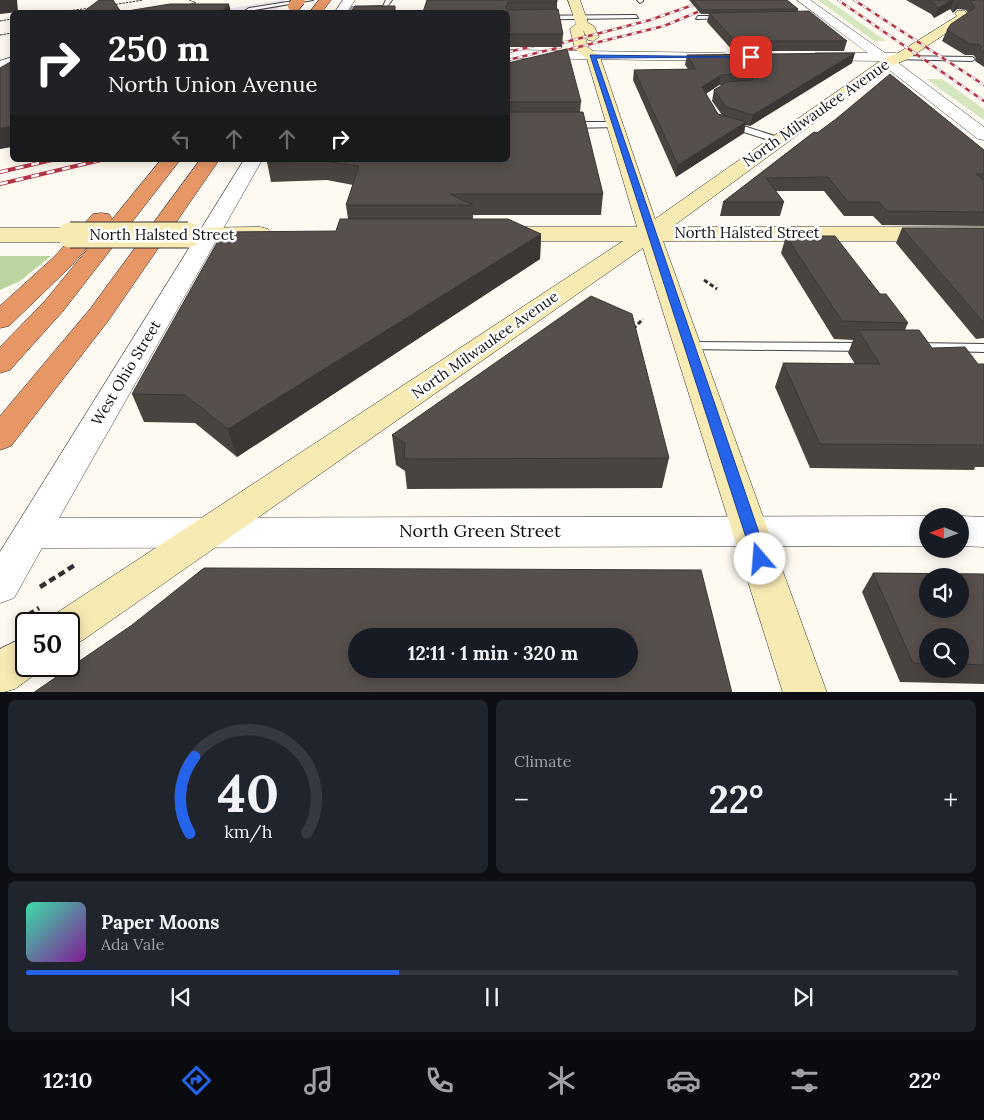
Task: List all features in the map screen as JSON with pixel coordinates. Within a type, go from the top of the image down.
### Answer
[{"type":"highway","points":[[0,320],[63,261],[151,162]]},
{"type":"highway","points":[[0,364],[54,306],[169,162]]},
{"type":"highway","points":[[0,438],[99,314],[209,162]]},
{"type":"main road","points":[[574,0],[581,21],[576,29],[582,49],[592,57],[805,692]]},
{"type":"main road","name":"North Milwaukee Avenue","points":[[80,619],[650,233],[893,59],[903,56],[964,17],[961,13],[973,4]]},
{"type":"main road","name":"North Halsted Street","points":[[0,235],[277,234]]},
{"type":"main road","name":"North Halsted Street","points":[[486,234],[984,234]]},
{"type":"main road","points":[[0,674],[15,664]]},
{"type":"street","points":[[803,0],[826,17],[893,59],[981,130]]},
{"type":"street","points":[[510,54],[567,54],[592,57]]},
{"type":"street","points":[[510,59],[741,57]]},
{"type":"street","points":[[800,57],[893,59]]},
{"type":"street","name":"West Ohio Street","points":[[0,586],[198,234],[252,162]]},
{"type":"street","name":"North Green Street","points":[[32,532],[919,531]]},
{"type":"street","points":[[969,532],[984,532]]},
{"type":"lane","points":[[257,10],[310,0]]},
{"type":"lane","points":[[345,7],[385,8],[389,0]]},
{"type":"lane","points":[[510,18],[581,21],[636,17]]},
{"type":"lane","points":[[812,17],[826,17]]},
{"type":"lane","points":[[698,18],[737,18]]},
{"type":"lane","points":[[893,59],[921,54],[964,54]]},
{"type":"lane","points":[[893,59],[972,59]]},
{"type":"lane","points":[[720,122],[778,140]]},
{"type":"lane","points":[[556,125],[615,125]]},
{"type":"lane","points":[[688,346],[984,348]]},
{"type":"path","points":[[106,6],[143,0]]},
{"type":"path","points":[[187,5],[196,3],[189,0]]},
{"type":"path","points":[[74,10],[96,7]]},
{"type":"path","points":[[704,280],[717,288]]},
{"type":"path","points":[[633,329],[643,319]]},
{"type":"path","points":[[35,590],[82,561]]},
{"type":"shaded area","points":[[281,0],[285,0],[277,10],[222,10]]},
{"type":"green space","points":[[818,0],[828,0],[886,41],[874,41]]},
{"type":"green space","points":[[926,79],[942,79],[984,109],[984,120]]},
{"type":"green space","points":[[0,256],[51,256],[20,281],[0,290]]},
{"type":"building","points":[[99,0],[113,0],[120,10],[86,10]]},
{"type":"building","points":[[427,0],[557,0],[557,2],[508,2],[506,8],[508,10],[424,10]]},
{"type":"building","points":[[693,0],[787,0],[798,9],[702,10]]},
{"type":"building","points":[[927,0],[952,0],[938,8],[934,3]]},
{"type":"building","points":[[970,0],[984,0],[984,52],[980,50],[982,47],[978,44],[970,44],[947,30],[951,24],[975,8]]},
{"type":"building","points":[[170,4],[229,4],[222,10],[133,10]]},
{"type":"building","points":[[355,6],[395,6],[395,10],[352,10]]},
{"type":"building","points":[[558,9],[563,34],[510,34],[510,10],[508,10]]},
{"type":"building","points":[[809,11],[847,41],[735,41],[709,13]]},
{"type":"building","points":[[567,49],[581,102],[510,102],[510,63]]},
{"type":"building","points":[[855,53],[753,115],[726,107],[714,90],[727,82],[753,80],[753,73],[721,75],[702,87],[718,114],[746,122],[678,165],[634,70],[696,69],[687,55]]},
{"type":"building","points":[[10,62],[10,126],[0,128],[0,68]]},
{"type":"building","points":[[890,74],[984,150],[984,174],[976,174],[984,180],[984,212],[887,211],[879,202],[848,202],[828,177],[766,178],[784,202],[723,202],[814,132],[817,133],[836,119]]},
{"type":"building","points":[[510,112],[583,112],[603,194],[450,194],[473,205],[346,205],[359,166],[331,162],[510,162]]},
{"type":"building","points":[[340,219],[508,219],[541,234],[228,429],[185,395],[132,394],[223,232],[336,231]]},
{"type":"building","points":[[902,228],[984,228],[984,323]]},
{"type":"building","points":[[786,236],[835,236],[880,294],[886,294],[908,323],[842,321]]},
{"type":"building","points":[[591,296],[632,314],[669,458],[404,459],[405,443],[392,435]]},
{"type":"building","points":[[858,330],[919,330],[932,348],[965,347],[978,364],[984,364],[984,445],[820,444],[783,363],[880,364]]},
{"type":"building","points":[[204,568],[701,570],[732,692],[34,692],[56,677],[80,677],[80,661],[132,625]]},
{"type":"building","points":[[873,573],[919,573],[919,618],[969,618],[969,574],[984,574],[984,665],[969,664],[969,628],[919,628],[919,663],[913,663]]},
{"type":"railway","points":[[554,45],[650,20],[707,0]]},
{"type":"railway","points":[[554,53],[664,26],[726,0]]},
{"type":"railway","points":[[838,0],[984,101]]},
{"type":"railway","points":[[854,0],[984,85]]},
{"type":"railway","points":[[510,52],[542,44]]},
{"type":"railway","points":[[510,60],[561,47]]},
{"type":"railway","points":[[0,172],[43,162]]},
{"type":"railway","points":[[0,184],[93,162]]},
{"type":"route","points":[[751,57],[592,57],[760,559]]}]
